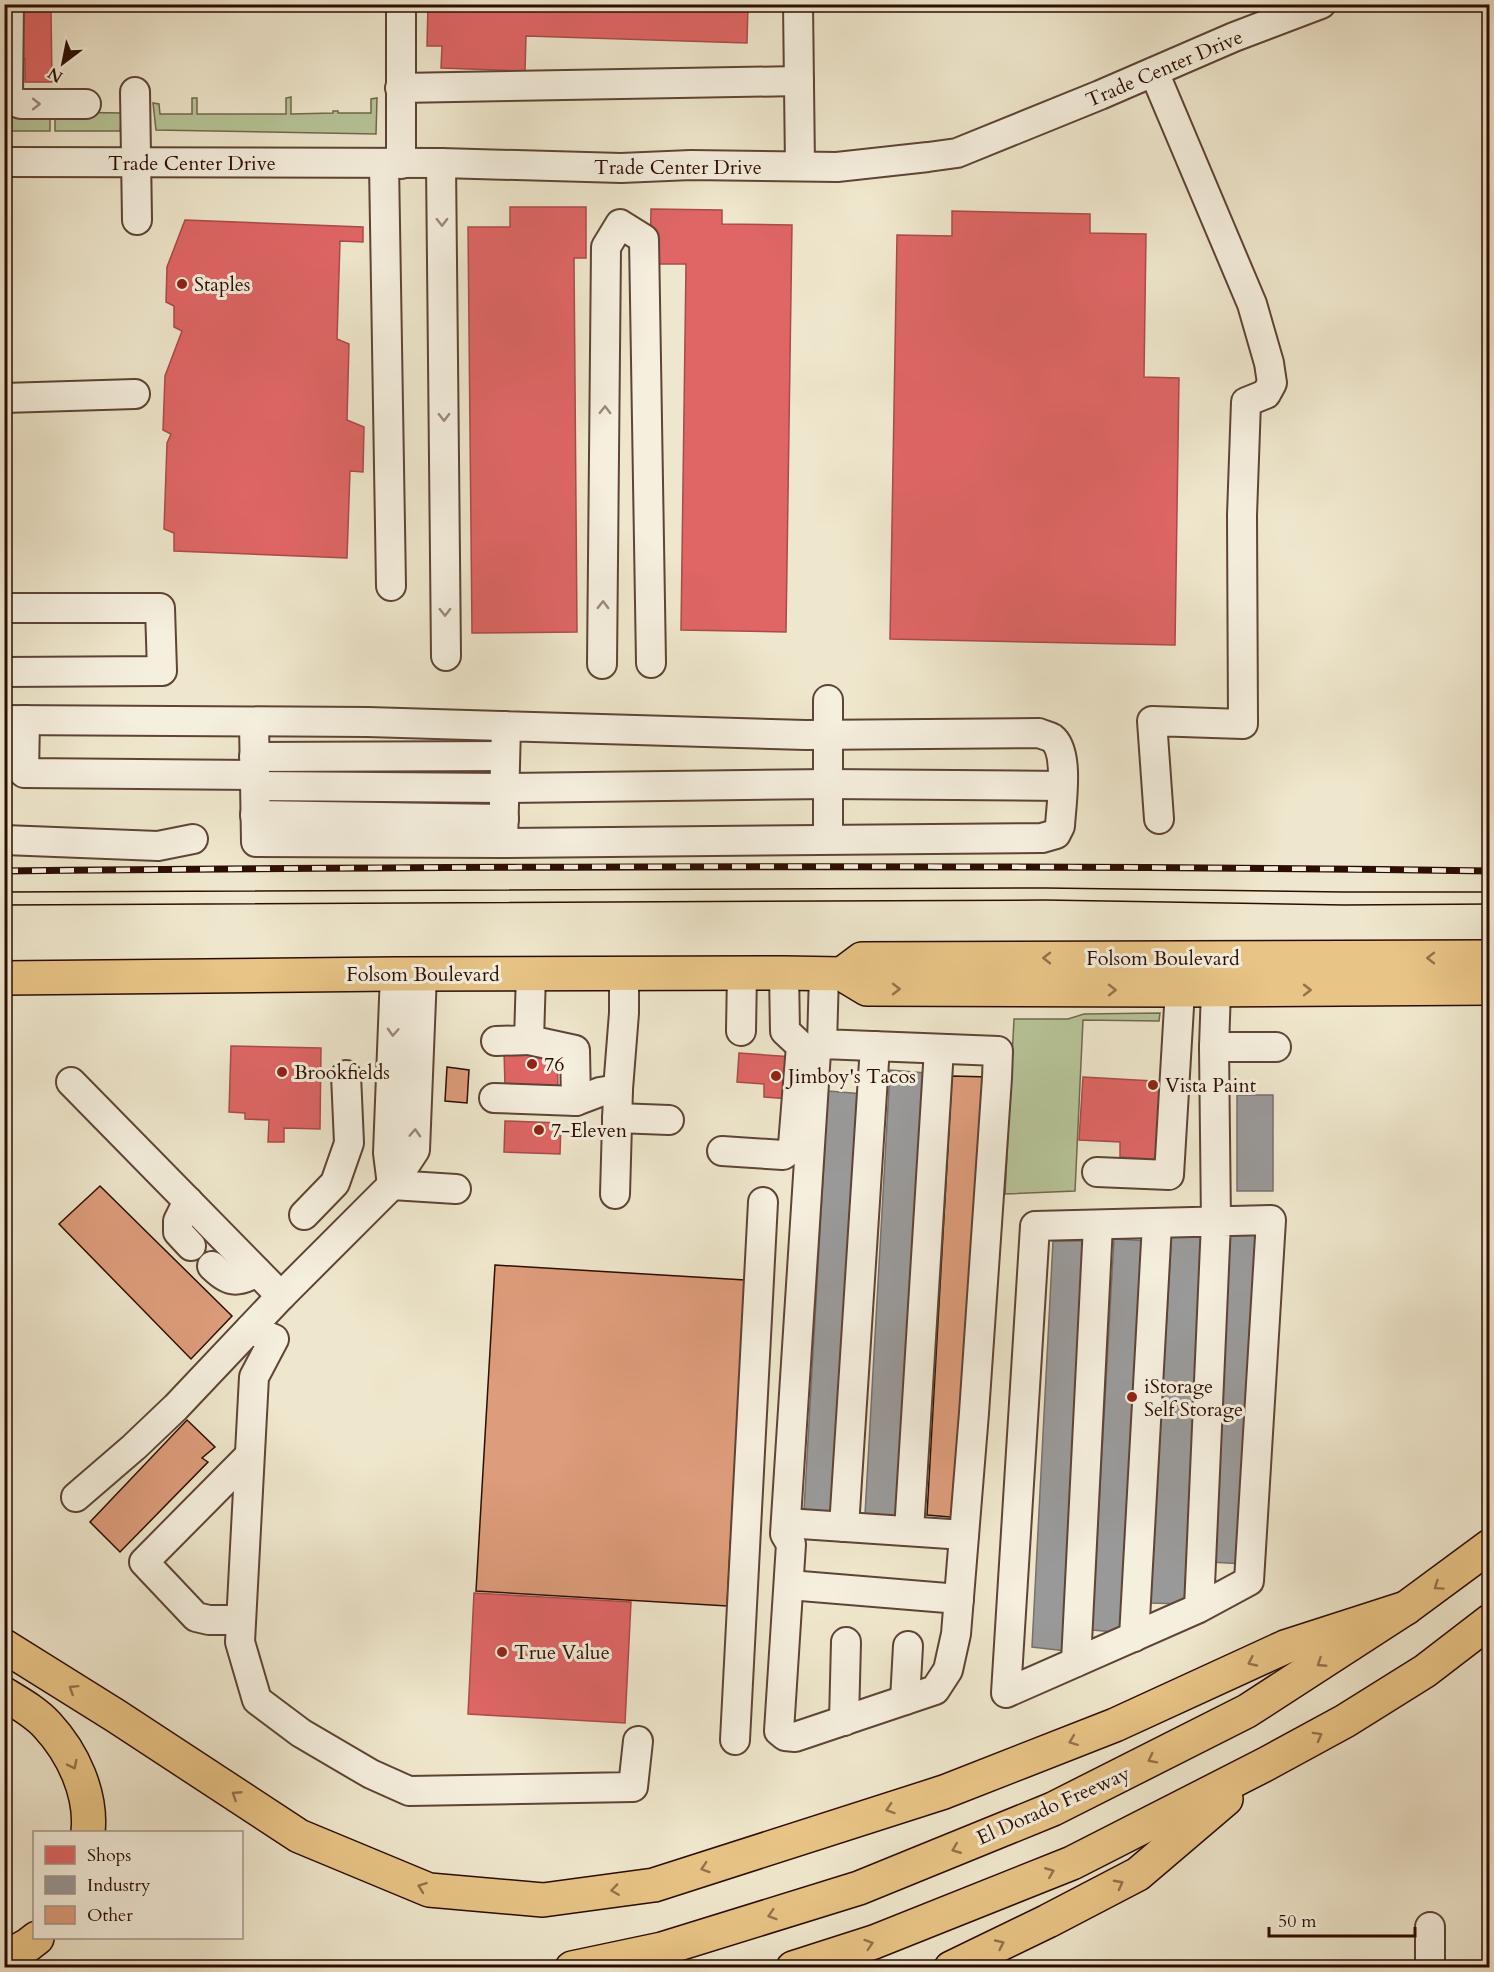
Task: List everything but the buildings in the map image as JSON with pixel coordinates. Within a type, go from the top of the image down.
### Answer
[{"type":"main road","name":"Folsom Boulevard","points":[[833,974],[862,959],[1490,957]]},
{"type":"main road","points":[[1180,990],[1193,976],[1223,982],[1274,974],[1300,959]]},
{"type":"main road","name":"Folsom Boulevard","points":[[19,978],[784,973],[833,974],[867,989],[1180,990]]},
{"type":"main road","points":[[4,997],[19,978]]},
{"type":"main road","name":"Folsom Boulevard","points":[[1223,982],[1490,988]]},
{"type":"main road","name":"El Dorado Freeway","points":[[572,1968],[662,1949],[859,1888],[1053,1809],[1247,1712],[1406,1608],[1490,1546]]},
{"type":"main road","points":[[4,1646],[299,1836],[429,1890],[543,1900],[654,1885],[944,1792],[1114,1725],[1285,1647],[1406,1608]]},
{"type":"main road","points":[[793,1968],[874,1942],[1072,1863],[1345,1721],[1425,1671],[1490,1621]]},
{"type":"main road","points":[[4,1694],[31,1711],[46,1725],[65,1749],[82,1786],[87,1806],[88,1831]]},
{"type":"main road","points":[[951,1968],[1138,1874],[1266,1764]]},
{"type":"main road","points":[[4,1958],[36,1939]]},
{"type":"street","points":[[9,4],[8,94],[12,101],[21,104],[86,104]]},
{"type":"street","points":[[391,586],[392,164],[400,88],[400,4]]},
{"type":"street","points":[[798,4],[800,166]]},
{"type":"street","name":"Trade Center Drive","points":[[4,162],[441,163],[621,168],[691,165],[837,167],[957,153],[1234,37],[1321,4]]},
{"type":"street","points":[[1154,72],[1252,304],[1269,363],[1272,383],[1266,394],[1246,402],[1242,515],[1243,724],[1152,721],[1159,819]]},
{"type":"street","points":[[400,88],[799,81]]},
{"type":"street","points":[[135,92],[137,220]]},
{"type":"street","points":[[441,163],[446,656]]},
{"type":"street","points":[[602,664],[606,247],[620,224],[644,239],[651,663]]},
{"type":"street","points":[[4,398],[135,394]]},
{"type":"street","points":[[4,608],[160,608],[162,671],[4,672]]},
{"type":"street","points":[[828,700],[828,839]]},
{"type":"street","points":[[254,722],[255,773],[255,816],[256,842],[504,831],[828,839],[1042,838],[1056,834],[1060,826],[1062,786],[1063,765],[1059,749],[1052,738],[1039,733],[828,734],[368,722],[15,720],[24,773],[255,773],[504,788],[828,784],[1062,786]]},
{"type":"street","points":[[504,831],[506,726]]},
{"type":"street","points":[[255,773],[505,756]]},
{"type":"street","points":[[4,840],[158,846],[193,839]]},
{"type":"street","points":[[741,1031],[742,973]]},
{"type":"street","points":[[722,1150],[783,1155],[793,1145],[801,1046],[785,1031],[784,973]]},
{"type":"street","points":[[392,1185],[388,1153],[409,974]]},
{"type":"street","points":[[529,1040],[531,974]]},
{"type":"street","points":[[615,1194],[624,974]]},
{"type":"street","points":[[822,1044],[998,1051],[977,1377],[956,1634],[948,1670],[935,1690],[795,1737],[785,1736],[779,1731],[791,1545],[785,1534],[816,1053],[822,1044],[833,974]]},
{"type":"street","points":[[1199,1608],[1216,1222],[1214,1047],[1223,982]]},
{"type":"street","points":[[1097,1173],[1169,1174],[1180,990]]},
{"type":"street","points":[[496,1041],[529,1040],[575,1050],[576,1101]]},
{"type":"street","points":[[844,1527],[875,1046]]},
{"type":"street","points":[[1214,1047],[1276,1047]]},
{"type":"street","points":[[909,1531],[939,1048]]},
{"type":"street","points":[[304,1215],[335,1183],[349,1143],[346,1075]]},
{"type":"street","points":[[71,1082],[281,1296]]},
{"type":"street","points":[[494,1098],[576,1101],[600,1092],[618,1089]]},
{"type":"street","points":[[617,1118],[669,1120]]},
{"type":"street","points":[[76,1497],[177,1407],[281,1296],[392,1185],[456,1189]]},
{"type":"street","points":[[188,1201],[178,1221],[178,1232],[191,1246]]},
{"type":"street","points":[[735,1740],[764,1202]]},
{"type":"street","points":[[1271,1220],[1250,1581],[1199,1608],[1006,1693],[1035,1226],[1157,1224],[1271,1220]]},
{"type":"street","points":[[1134,1637],[1157,1224]]},
{"type":"street","points":[[1076,1662],[1098,1225]]},
{"type":"street","points":[[212,1266],[225,1279],[247,1278],[257,1272]]},
{"type":"street","points":[[250,1329],[274,1339],[254,1377],[240,1641],[257,1700],[311,1738],[370,1774],[409,1791],[633,1787],[638,1741]]},
{"type":"street","points":[[241,1620],[209,1620],[196,1617],[144,1562],[249,1456]]},
{"type":"street","points":[[786,1523],[964,1535]]},
{"type":"street","points":[[789,1585],[959,1599]]},
{"type":"street","points":[[844,1721],[846,1642]]},
{"type":"street","points":[[905,1700],[908,1646]]},
{"type":"street","points":[[1430,1928],[1430,1968]]},
{"type":"green space","points":[[291,97],[291,114],[333,113],[333,111],[371,113],[371,99],[377,98],[376,134],[156,130],[153,103],[159,104],[160,114],[192,114],[192,98],[197,98],[197,114],[286,114],[286,98]]},
{"type":"green space","points":[[4,108],[50,112],[50,131],[5,131]]},
{"type":"green space","points":[[55,112],[122,113],[120,131],[55,131]]},
{"type":"green space","points":[[1160,1013],[1159,1021],[1083,1020],[1075,1191],[1005,1194],[1014,1019],[1068,1019],[1084,1014]]},
{"type":"tram line","points":[[4,892],[1046,888],[1490,892]]},
{"type":"tram line","points":[[4,905],[1045,900],[1344,905],[1490,904]]},
{"type":"railway","points":[[4,871],[747,866],[1490,871]]},
{"type":"place","name":"Staples","points":[[182,284]]},
{"type":"place","name":"76","points":[[532,1064]]},
{"type":"place","name":"Brookfields","points":[[282,1072]]},
{"type":"place","name":"Jimboy's Tacos","points":[[776,1076]]},
{"type":"place","name":"Vista Paint","points":[[1153,1085]]},
{"type":"place","name":"7-Eleven","points":[[539,1130]]},
{"type":"place","name":"iStorage Self Storage","points":[[1132,1397]]},
{"type":"place","name":"True Value","points":[[502,1652]]}]
